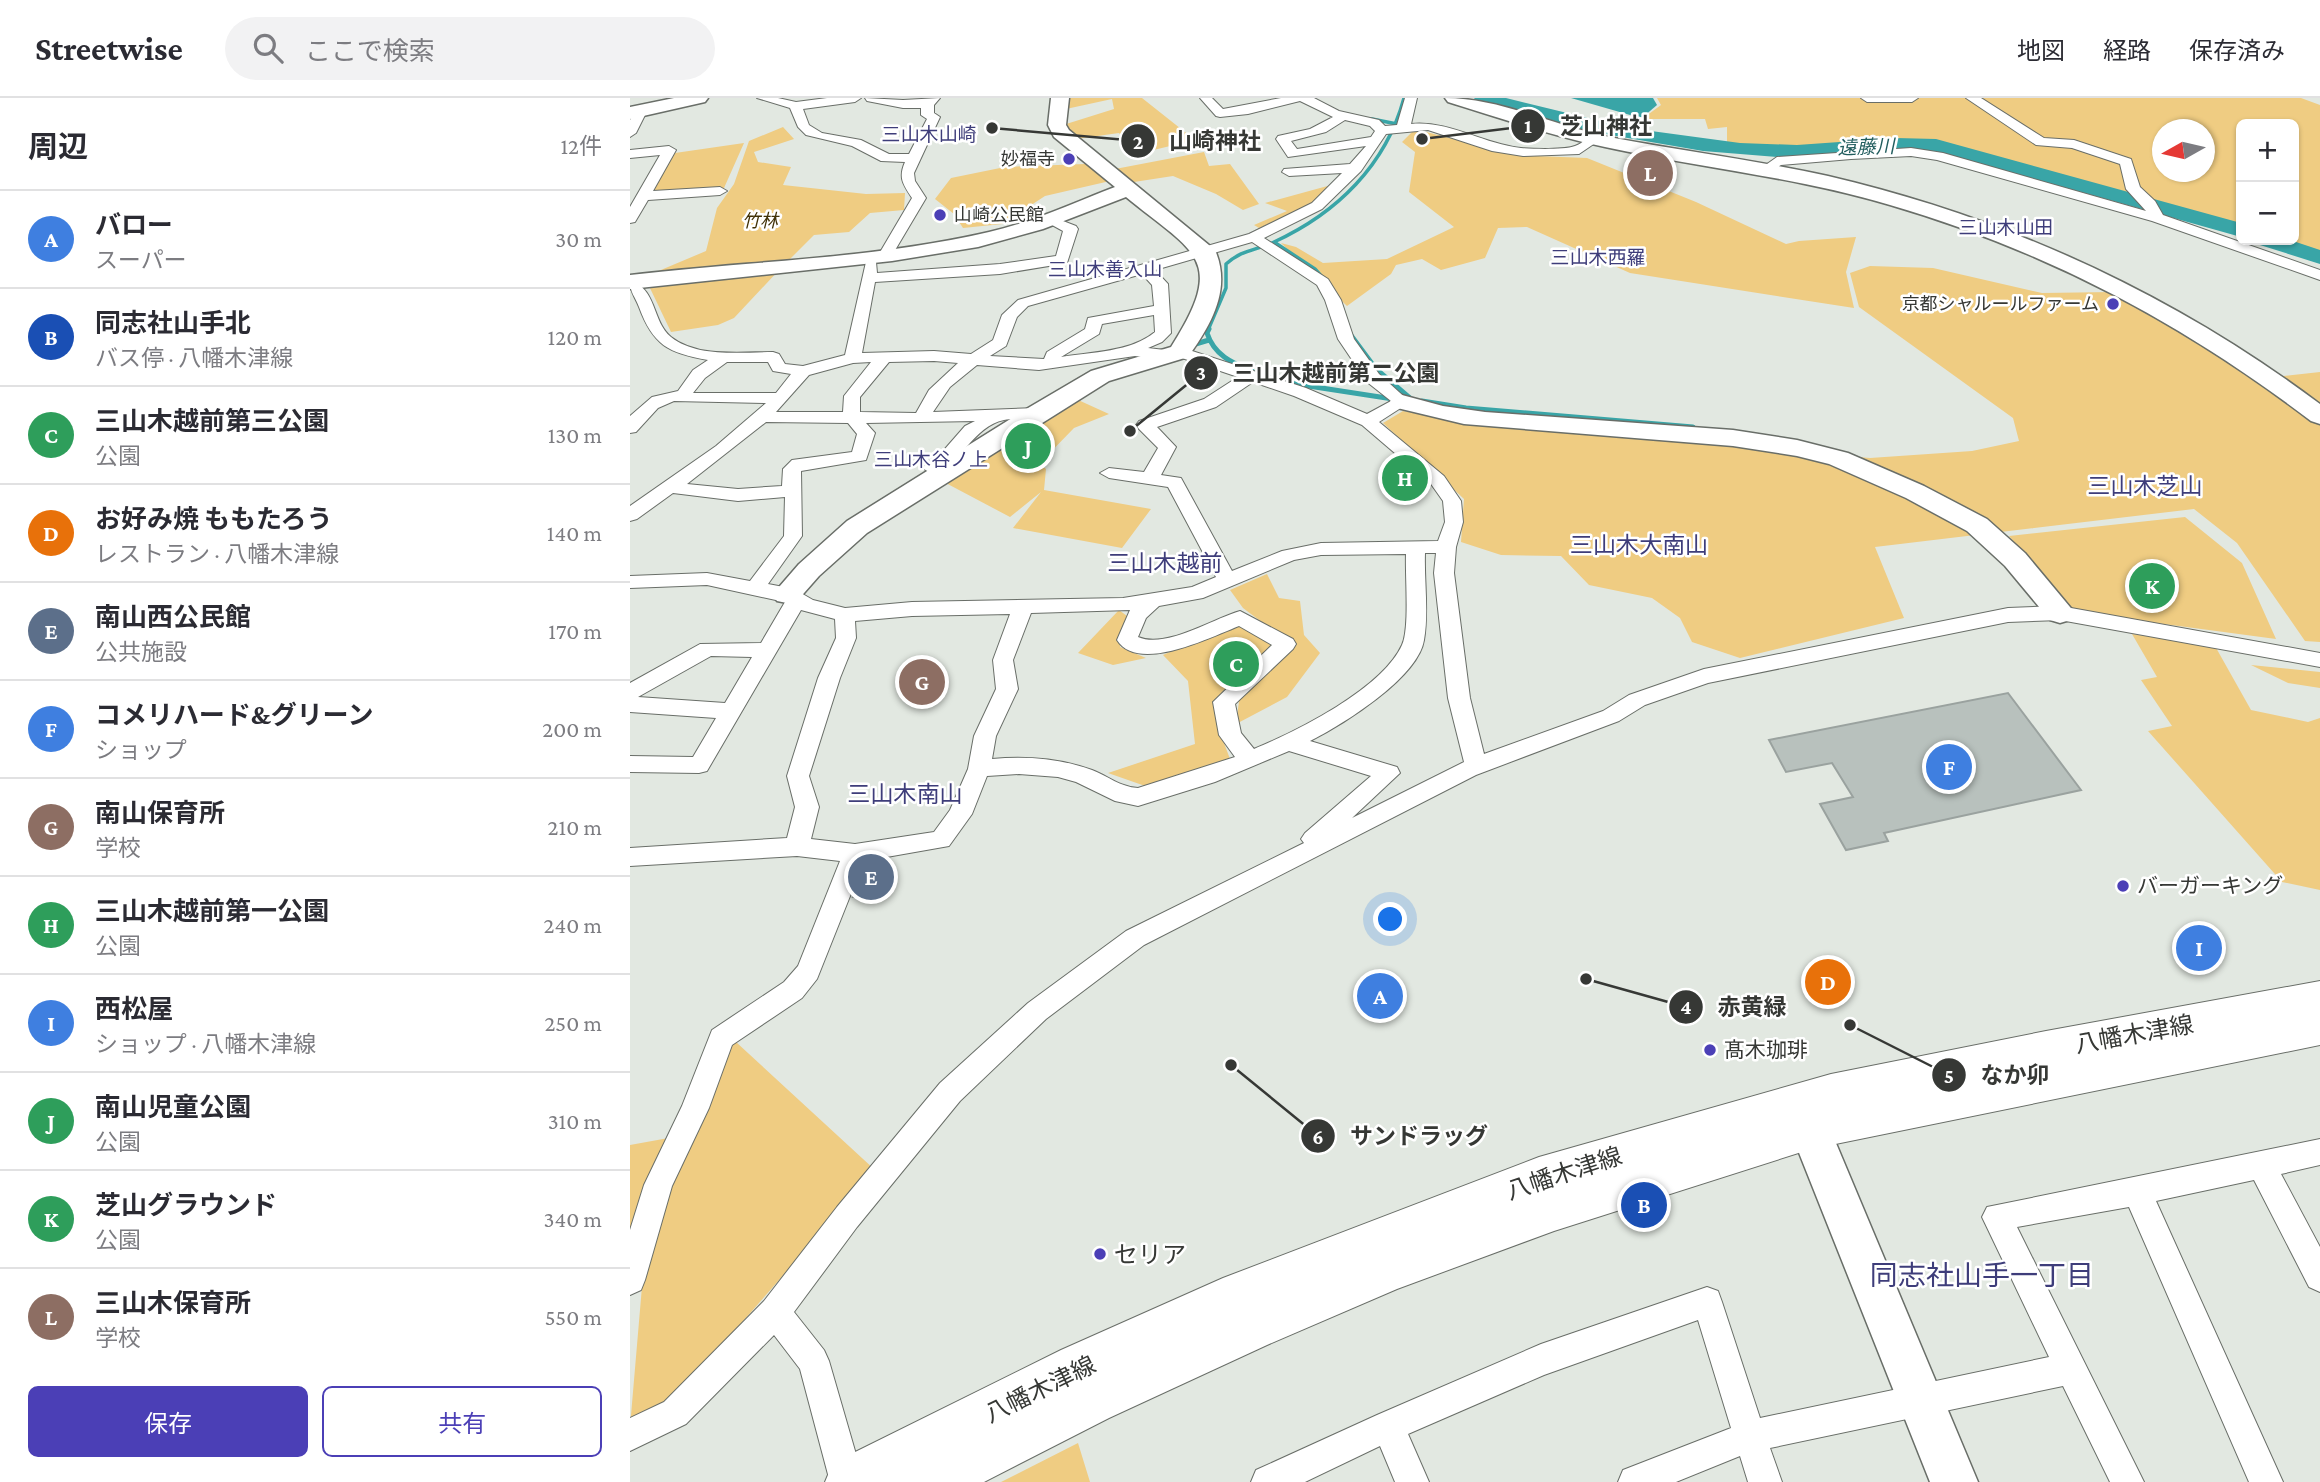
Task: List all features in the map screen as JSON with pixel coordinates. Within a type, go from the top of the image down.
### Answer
[{"type":"main road","name":"八幡木津線","points":[[850,1482],[1079,1368],[1253,1290],[1539,1178],[1805,1115],[2046,1049],[2320,999]]},
{"type":"main road","name":"八幡木津線","points":[[928,1482],[1140,1377],[1249,1327],[1390,1268],[1805,1115],[2320,1027]]},
{"type":"street","points":[[630,133],[635,112],[699,98]]},
{"type":"street","points":[[763,98],[796,106],[855,98]]},
{"type":"street","points":[[853,358],[868,278],[879,255],[919,198],[906,173],[934,117],[927,115],[931,101],[903,104],[871,98]]},
{"type":"street","points":[[630,764],[699,765],[809,570],[857,527],[1100,376],[1174,353],[1200,316],[1212,279],[1204,250],[1061,133],[1057,125],[1060,98]]},
{"type":"street","points":[[1206,99],[1220,113],[1248,110],[1296,98]]},
{"type":"street","points":[[1304,98],[1343,116],[1374,123],[1389,131]]},
{"type":"street","points":[[922,418],[928,399],[972,358],[1000,343],[1010,315],[1023,303],[1254,237],[1317,206],[1389,131],[1411,98]]},
{"type":"street","points":[[1454,98],[1594,139],[1831,183],[1932,211],[2021,242],[2094,273],[2183,320],[2237,354],[2320,416]]},
{"type":"street","points":[[1867,98],[1912,98]]},
{"type":"street","points":[[1972,98],[2041,142],[2074,144],[2126,162],[2133,189],[2150,204],[2157,218]]},
{"type":"street","points":[[796,106],[800,121],[822,139],[861,144],[888,158],[914,158]]},
{"type":"street","points":[[1343,116],[1331,126],[1312,134],[1283,139],[1293,154],[1389,131],[1429,126],[1497,148],[1522,152],[1578,150],[1594,139]]},
{"type":"street","points":[[630,154],[668,150],[630,219]]},
{"type":"street","points":[[1767,169],[1777,161],[1911,152],[1970,163],[2081,198],[2157,218],[2320,275]]},
{"type":"street","points":[[1289,172],[1356,168]]},
{"type":"street","points":[[630,284],[979,241],[1051,220],[1128,189]]},
{"type":"street","points":[[642,196],[720,191]]},
{"type":"street","points":[[868,278],[1000,269],[1062,260],[1071,229],[1051,220]]},
{"type":"street","points":[[1254,237],[1323,282],[1334,300],[1346,339],[1373,378],[1402,402],[1420,409],[1472,417],[1715,438],[1789,447],[1827,455],[1858,465],[1934,501],[1983,530],[2011,556],[2060,613]]},
{"type":"street","points":[[1113,354],[1156,339],[1163,333],[1160,284],[1145,268]]},
{"type":"street","points":[[630,284],[638,290],[657,333],[688,352],[721,358],[773,357],[779,368],[803,371],[853,358],[972,358],[1039,365],[1135,351],[1174,353],[1300,392],[1368,421],[1438,481],[1452,501],[1454,522],[1444,573],[1459,698],[1476,766]]},
{"type":"street","points":[[1051,363],[1053,355],[1093,331],[1094,321],[1162,309]]},
{"type":"street","points":[[755,588],[793,536],[792,469],[798,464],[860,456],[866,433],[852,418],[852,396],[884,357]]},
{"type":"street","points":[[683,395],[699,374],[721,358]]},
{"type":"street","points":[[630,515],[740,438],[763,417],[803,371]]},
{"type":"street","points":[[1150,478],[1167,447],[1145,425],[1210,404],[1250,376]]},
{"type":"street","points":[[630,428],[650,404],[660,398],[683,395],[686,398],[779,398]]},
{"type":"street","points":[[1368,421],[1402,402]]},
{"type":"street","points":[[763,417],[922,418],[1037,413]]},
{"type":"street","points":[[931,468],[950,454],[971,430],[996,416]]},
{"type":"street","points":[[1109,473],[1175,482],[1228,581]]},
{"type":"street","points":[[668,487],[738,495],[791,491]]},
{"type":"street","points":[[979,769],[1015,764],[1052,767],[1087,777],[1108,790],[1138,797],[1195,780],[1288,743],[1357,702],[1393,675],[1414,645],[1416,547]]},
{"type":"street","points":[[630,582],[707,579],[792,597],[845,615],[912,609],[1123,605],[1196,593],[1289,555],[1321,549],[1447,547]]},
{"type":"street","points":[[1155,598],[1137,615],[1127,640],[1147,649],[1185,640],[1240,618],[1286,644],[1224,702],[1230,735],[1249,759]]},
{"type":"street","points":[[630,857],[797,847],[855,853],[941,840],[960,814],[979,769],[985,736],[1007,689],[1003,660],[1023,607]]},
{"type":"street","points":[[630,1435],[675,1413],[775,1312],[847,1216],[950,1092],[1037,1011],[1135,938],[1476,766],[1611,716],[1637,700],[1703,676],[1988,618],[2060,613],[2320,660]]},
{"type":"street","points":[[797,847],[807,807],[798,776],[829,678],[846,638],[845,615]]},
{"type":"street","points":[[630,692],[707,649],[766,650]]},
{"type":"street","points":[[630,704],[731,711]]},
{"type":"street","points":[[1286,861],[1389,773],[1288,743]]},
{"type":"street","points":[[630,1280],[658,1185],[695,1108],[721,1038],[793,990],[808,972],[855,853]]},
{"type":"street","points":[[1805,1115],[1954,1482]]},
{"type":"street","points":[[2127,1482],[1997,1217],[2137,1192],[2320,1152]]},
{"type":"street","points":[[2261,1165],[2320,1277]]},
{"type":"street","points":[[2137,1192],[2266,1482]]},
{"type":"street","points":[[1268,1482],[1388,1426],[1541,1360],[1707,1301],[1765,1482]]},
{"type":"street","points":[[775,1312],[813,1361],[850,1482]]},
{"type":"street","points":[[1635,1482],[1751,1436],[2072,1368]]},
{"type":"street","points":[[1388,1426],[1412,1482]]},
{"type":"green space","points":[[1068,98],[1142,98],[1195,140],[1137,154],[1119,133],[1076,139],[1063,125],[1114,109],[1112,99],[1066,109]]},
{"type":"green space","points":[[1657,98],[2301,98],[2320,105],[2320,255],[2291,245],[2299,245],[2299,119],[2236,119],[2236,226],[2135,195],[1939,143],[1886,142],[1805,149],[1752,147],[1727,142],[1727,127],[1708,129],[1705,119],[1642,119],[1661,105]]},
{"type":"green space","name":"竹林","points":[[783,127],[794,139],[754,152],[758,162],[791,167],[783,185],[866,194],[905,193],[904,210],[870,213],[849,232],[814,235],[787,262],[649,275],[706,251],[717,208],[734,184],[749,141]]},
{"type":"green space","points":[[1415,129],[1514,155],[1587,158],[1696,202],[1786,244],[1856,237],[1846,272],[1854,308],[1630,273],[1527,227],[1498,228],[1485,258],[1441,270],[1422,259],[1396,265],[1391,274],[1347,306],[1281,243],[1296,247],[1323,263],[1387,259],[1454,227],[1409,192],[1415,152],[1402,142]]},
{"type":"green space","points":[[744,143],[724,188],[650,193],[675,153]]},
{"type":"green space","points":[[1204,152],[1209,166],[1230,164],[1259,204],[1243,210],[1216,194],[1173,176],[1134,182],[1115,169]]},
{"type":"green space","points":[[1085,164],[1110,181],[1045,196],[1002,224],[963,228],[954,214],[935,199],[951,178],[1005,167]]},
{"type":"green space","points":[[1342,182],[1313,204],[1259,228],[1254,225],[1287,211],[1265,203]]},
{"type":"green space","points":[[1870,266],[1933,268],[2042,293],[2112,292],[2257,379],[2320,372],[2320,642],[2305,641],[2237,543],[2194,509],[1875,547],[1904,618],[1740,658],[1692,642],[1680,618],[1652,598],[1589,585],[1561,556],[1501,555],[1461,542],[1464,499],[1383,423],[1403,411],[1459,422],[1870,458],[1972,451],[2019,441],[2013,418],[1859,307],[1850,273]]},
{"type":"green space","name":"竹林","points":[[780,269],[734,318],[718,325],[671,332],[649,286]]},
{"type":"green space","points":[[1076,399],[1109,414],[1074,428],[1039,464],[1046,469],[1044,490],[1151,509],[1122,548],[1013,528],[1041,492],[1010,517],[942,481]]},
{"type":"green space","points":[[2185,517],[2242,563],[2276,639],[2089,614],[2070,608],[2009,536]]},
{"type":"green space","points":[[1267,574],[1279,598],[1300,601],[1304,635],[1320,653],[1287,697],[1236,724],[1240,694],[1295,647],[1243,608],[1230,590]]},
{"type":"green space","points":[[1119,610],[1127,616],[1120,647],[1146,658],[1113,665],[1078,653]]},
{"type":"green space","points":[[1242,620],[1274,646],[1258,661],[1237,645],[1233,647],[1257,665],[1236,679],[1214,662],[1226,653],[1209,664],[1232,681],[1218,697],[1221,735],[1230,759],[1148,787],[1108,773],[1195,744],[1188,681],[1163,655]]},
{"type":"green space","points":[[2132,634],[2215,646],[2251,710],[2308,722],[2320,718],[2320,890],[2282,882],[2148,731],[2172,726],[2141,680],[2157,677]]},
{"type":"green space","points":[[2251,665],[2320,672],[2320,688],[2288,683]]},
{"type":"green space","points":[[736,1042],[875,1170],[670,1405],[630,1427],[644,1263],[669,1177],[727,1047]]},
{"type":"green space","points":[[674,1137],[630,1245],[630,1145]]},
{"type":"green space","points":[[1078,1443],[1090,1482],[1001,1482]]},
{"type":"water","points":[[1571,98],[1653,98],[1657,105],[1643,117],[1637,117]]},
{"type":"building","points":[[2008,693],[2081,790],[1884,833],[1888,841],[1846,850],[1820,804],[1853,797],[1832,763],[1786,772],[1769,740]]},
{"type":"building","points":[[889,859],[880,895],[853,897],[866,863]]},
{"type":"waterway","points":[[1395,124],[1404,98]]},
{"type":"waterway","name":"遠藤川","points":[[1484,98],[1629,134],[1740,149],[1777,151],[1896,144],[1936,145],[2236,229]]},
{"type":"waterway","points":[[1372,119],[1395,124]]},
{"type":"waterway","points":[[1274,242],[1318,217],[1356,184],[1385,145],[1395,124]]},
{"type":"waterway","points":[[1208,330],[1226,288],[1226,264],[1244,253],[1274,242]]},
{"type":"waterway","points":[[1274,242],[1315,269],[1323,278]]},
{"type":"waterway","name":"遠藤川","points":[[2283,245],[2320,257]]},
{"type":"waterway","points":[[1209,329],[1207,333],[1210,341],[1219,353],[1252,371]]},
{"type":"waterway","points":[[1350,334],[1376,369],[1411,399]]},
{"type":"waterway","points":[[1189,346],[1209,340]]},
{"type":"waterway","points":[[1289,383],[1393,399]]},
{"type":"waterway","points":[[1422,401],[1466,408],[1693,427]]},
{"type":"place","name":"山崎神社","points":[[992,128]]},
{"type":"place","name":"芝山神社","points":[[1422,139]]},
{"type":"place","name":"妙福寺","points":[[1069,159]]},
{"type":"place","name":"三山木保育所","points":[[1650,173]]},
{"type":"place","name":"山崎公民館","points":[[940,215]]},
{"type":"place","name":"京都シャルールファーム","points":[[2113,304]]},
{"type":"place","name":"三山木越前第二公園","points":[[1130,431]]},
{"type":"place","name":"南山児童公園","points":[[1028,446]]},
{"type":"place","name":"三山木越前第一公園","points":[[1405,478]]},
{"type":"place","name":"芝山グラウンド","points":[[2152,586]]},
{"type":"place","name":"三山木越前第三公園","points":[[1236,664]]},
{"type":"place","name":"南山保育所","points":[[922,682]]},
{"type":"place","name":"コメリハード&グリーン","points":[[1949,767]]},
{"type":"place","name":"南山西公民館","points":[[871,877]]},
{"type":"place","name":"バーガーキング","points":[[2123,886]]},
{"type":"place","name":"西松屋","points":[[2199,948]]},
{"type":"place","name":"赤黄緑","points":[[1586,979]]},
{"type":"place","name":"お好み焼 ももたろう","points":[[1828,982]]},
{"type":"place","name":"バロー","points":[[1380,996]]},
{"type":"place","name":"なか卯","points":[[1850,1025]]},
{"type":"place","name":"髙木珈琲","points":[[1710,1050]]},
{"type":"place","name":"サンドラッグ","points":[[1231,1065]]},
{"type":"place","name":"同志社山手北","points":[[1644,1205]]},
{"type":"place","name":"セリア","points":[[1100,1254]]},
{"type":"district","name":"三山木山崎","points":[[929,134]]},
{"type":"district","name":"三山木山田","points":[[2006,227]]},
{"type":"district","name":"三山木西羅","points":[[1598,257]]},
{"type":"district","name":"三山木善入山","points":[[1105,269]]},
{"type":"district","name":"三山木谷ノ上","points":[[931,459]]},
{"type":"district","name":"三山木芝山","points":[[2145,486]]},
{"type":"district","name":"三山木大南山","points":[[1639,545]]},
{"type":"district","name":"三山木越前","points":[[1165,563]]},
{"type":"district","name":"三山木南山","points":[[905,794]]},
{"type":"district","name":"同志社山手一丁目","points":[[1982,1275]]}]
